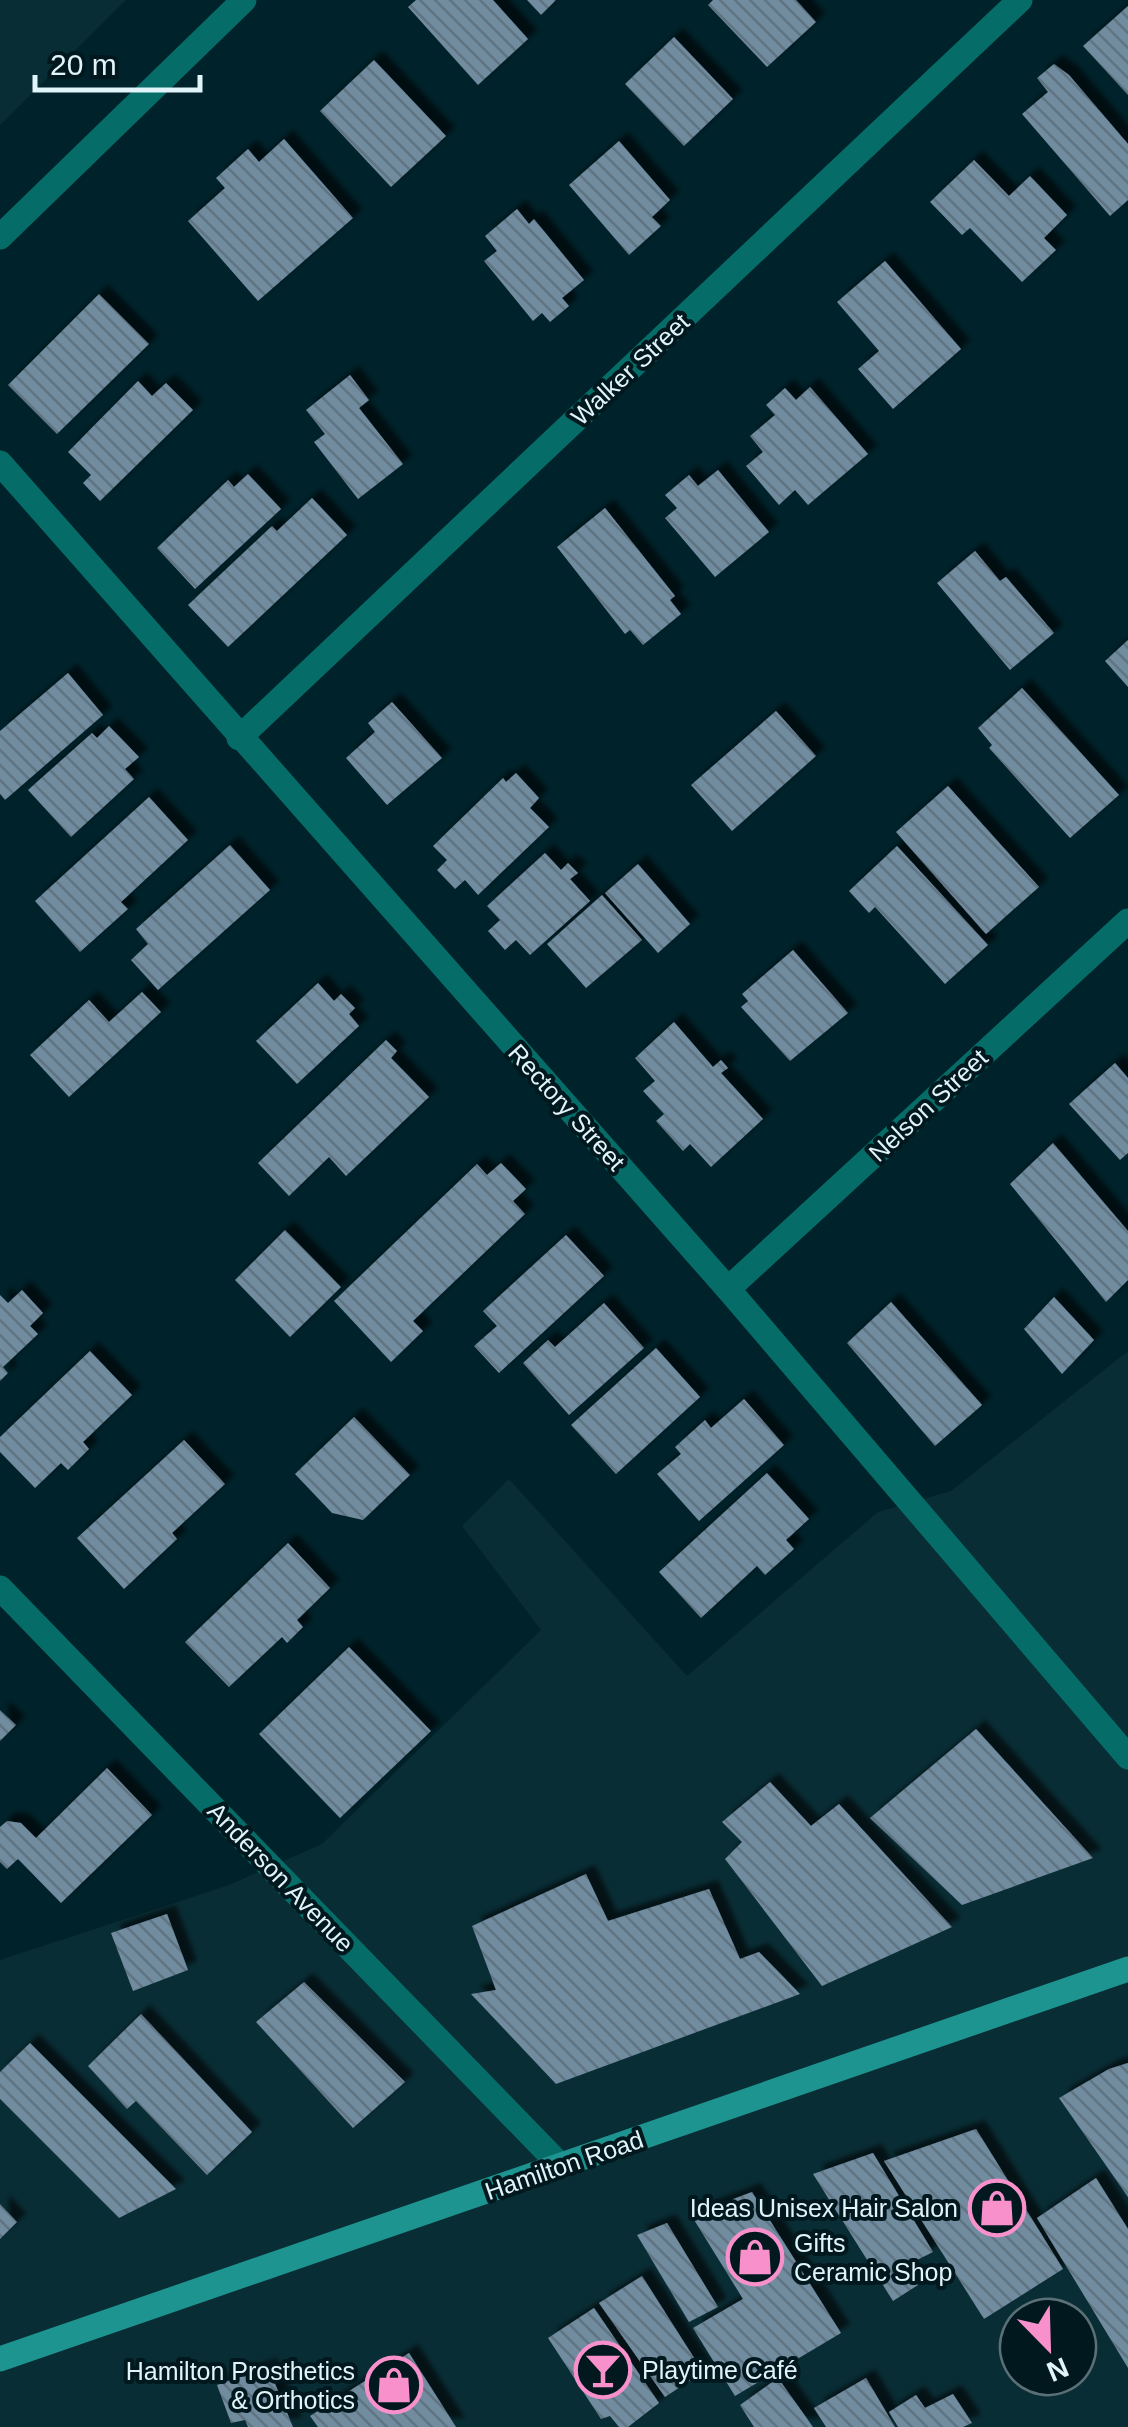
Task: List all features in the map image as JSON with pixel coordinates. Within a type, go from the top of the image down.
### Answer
[{"type":"main road","name":"Hamilton Road","points":[[0,2359],[1128,1969]]},
{"type":"street","points":[[0,237],[244,0]]},
{"type":"street","name":"Walker Street","points":[[240,738],[1020,0]]},
{"type":"street","name":"Rectory Street","points":[[0,463],[728,1289],[1128,1757]]},
{"type":"street","name":"Nelson Street","points":[[728,1289],[1128,922]]},
{"type":"street","name":"Anderson Avenue","points":[[0,1588],[561,2166]]},
{"type":"shaded area","points":[[0,0],[126,0],[0,125]]},
{"type":"shaded area","points":[[1128,1351],[1128,2427],[0,2427],[0,1960],[229,1885],[322,1844],[541,1630],[462,1526],[509,1479],[687,1676],[878,1512],[951,1491]]},
{"type":"building","points":[[416,0],[493,0],[528,39],[478,85],[408,7]]},
{"type":"building","points":[[527,0],[556,0],[541,15]]},
{"type":"building","points":[[713,0],[796,0],[816,22],[767,67],[708,5]]},
{"type":"building","points":[[1128,6],[1128,95],[1083,46]]},
{"type":"building","points":[[674,37],[733,99],[684,146],[625,84]]},
{"type":"building","points":[[374,60],[446,136],[391,187],[320,111]]},
{"type":"building","points":[[1054,64],[1069,75],[1128,144],[1128,200],[1110,216],[1022,114],[1048,92],[1037,78]]},
{"type":"building","points":[[284,139],[353,218],[258,301],[188,221],[225,188],[216,178],[248,149],[259,162]]},
{"type":"building","points":[[619,141],[670,200],[652,217],[661,226],[629,255],[569,185]]},
{"type":"building","points":[[974,160],[1009,196],[1030,176],[1067,215],[1044,238],[1056,250],[1022,282],[970,228],[962,235],[930,202]]},
{"type":"building","points":[[517,209],[529,224],[534,219],[584,280],[562,298],[569,306],[550,322],[542,313],[533,321],[484,261],[497,251],[485,236]]},
{"type":"building","points":[[885,261],[961,349],[893,409],[858,369],[879,351],[837,302]]},
{"type":"building","points":[[99,294],[149,344],[57,434],[8,385]]},
{"type":"building","points":[[350,375],[369,400],[359,408],[403,464],[358,499],[314,442],[325,434],[306,410]]},
{"type":"building","points":[[138,381],[152,396],[166,383],[193,410],[100,501],[83,483],[91,475],[68,452]]},
{"type":"building","points":[[810,387],[868,454],[808,505],[795,490],[779,505],[746,466],[763,452],[750,436],[775,415],[766,405],[785,388],[796,400]]},
{"type":"building","points":[[718,470],[769,532],[715,577],[665,518],[677,508],[665,495],[689,475],[698,486]]},
{"type":"building","points":[[248,474],[281,509],[195,589],[157,548],[228,480],[234,487]]},
{"type":"building","points":[[312,498],[347,535],[228,647],[188,605],[272,526],[277,531]]},
{"type":"building","points":[[605,508],[675,596],[670,600],[681,614],[643,645],[630,630],[625,634],[557,547]]},
{"type":"building","points":[[975,551],[1000,581],[1006,577],[1054,633],[1010,670],[937,583]]},
{"type":"building","points":[[1128,640],[1128,687],[1105,661]]},
{"type":"building","points":[[68,673],[103,715],[5,800],[0,794],[0,731]]},
{"type":"building","points":[[1022,688],[1119,795],[1070,838],[989,748],[992,745],[978,728]]},
{"type":"building","points":[[392,702],[442,758],[387,805],[346,758],[375,732],[368,723]]},
{"type":"building","points":[[776,711],[816,756],[732,831],[691,785]]},
{"type":"building","points":[[109,726],[139,757],[125,769],[134,779],[71,837],[28,790],[92,733],[97,738]]},
{"type":"building","points":[[516,773],[539,798],[530,808],[549,827],[478,895],[465,880],[455,889],[437,870],[447,860],[433,846],[503,778],[506,782]]},
{"type":"building","points":[[948,786],[1039,887],[986,934],[896,832]]},
{"type":"building","points":[[149,797],[188,840],[121,902],[128,909],[80,952],[35,901]]},
{"type":"building","points":[[230,845],[270,890],[158,990],[131,960],[148,944],[136,929]]},
{"type":"building","points":[[897,846],[988,945],[945,984],[875,907],[869,913],[849,891]]},
{"type":"building","points":[[545,853],[561,870],[568,863],[578,873],[570,879],[590,901],[530,955],[516,940],[505,950],[488,931],[500,920],[487,906]]},
{"type":"building","points":[[638,864],[690,924],[658,953],[605,893]]},
{"type":"building","points":[[602,895],[642,940],[586,988],[547,944]]},
{"type":"building","points":[[793,950],[848,1013],[790,1061],[741,1007],[748,1001],[742,994]]},
{"type":"building","points":[[318,983],[334,1001],[341,994],[355,1008],[349,1014],[359,1026],[297,1084],[256,1041]]},
{"type":"building","points":[[142,992],[161,1012],[69,1097],[30,1055],[89,1000],[109,1022]]},
{"type":"building","points":[[674,1022],[713,1067],[721,1060],[728,1068],[721,1073],[763,1119],[711,1167],[690,1144],[683,1151],[656,1121],[664,1114],[643,1091],[655,1081],[635,1058]]},
{"type":"building","points":[[386,1040],[397,1051],[391,1058],[429,1097],[346,1176],[329,1157],[289,1196],[258,1163]]},
{"type":"building","points":[[1115,1063],[1128,1078],[1128,1153],[1120,1160],[1069,1104]]},
{"type":"building","points":[[1053,1143],[1128,1231],[1128,1280],[1106,1302],[1010,1184]]},
{"type":"building","points":[[501,1163],[526,1189],[513,1201],[525,1214],[413,1321],[423,1331],[391,1362],[334,1301],[477,1164],[487,1175]]},
{"type":"building","points":[[285,1230],[341,1287],[290,1337],[235,1280]]},
{"type":"building","points":[[566,1235],[604,1276],[499,1373],[474,1346],[497,1326],[483,1311]]},
{"type":"building","points":[[22,1290],[43,1313],[30,1326],[38,1334],[3,1367],[8,1373],[0,1381],[0,1295],[8,1303]]},
{"type":"building","points":[[1054,1297],[1094,1340],[1062,1374],[1024,1329]]},
{"type":"building","points":[[891,1302],[982,1405],[935,1446],[847,1343]]},
{"type":"building","points":[[604,1303],[644,1348],[569,1415],[523,1363],[548,1340],[555,1347]]},
{"type":"building","points":[[656,1348],[700,1397],[616,1474],[571,1425]]},
{"type":"building","points":[[90,1351],[132,1395],[83,1442],[89,1449],[68,1470],[61,1463],[35,1488],[0,1452],[0,1437]]},
{"type":"building","points":[[744,1399],[784,1445],[699,1521],[657,1474],[681,1454],[675,1447],[705,1420],[711,1428]]},
{"type":"building","points":[[354,1417],[410,1475],[363,1520],[332,1513],[295,1474]]},
{"type":"building","points":[[184,1440],[225,1484],[172,1533],[177,1539],[124,1589],[77,1538]]},
{"type":"building","points":[[767,1473],[809,1519],[786,1540],[794,1549],[765,1575],[757,1566],[701,1618],[659,1572]]},
{"type":"building","points":[[288,1543],[330,1588],[297,1620],[303,1627],[287,1643],[282,1637],[229,1687],[185,1642]]},
{"type":"building","points":[[349,1647],[431,1731],[340,1818],[259,1734]]},
{"type":"building","points":[[0,1710],[16,1725],[0,1741]]},
{"type":"building","points":[[976,1729],[1093,1858],[962,1905],[870,1818]]},
{"type":"building","points":[[107,1768],[152,1815],[61,1903],[18,1859],[7,1869],[0,1862],[0,1827],[7,1821],[21,1823],[36,1838]]},
{"type":"building","points":[[770,1782],[811,1826],[839,1804],[952,1927],[822,1986],[725,1859],[742,1842],[722,1822]]},
{"type":"building","points":[[586,1874],[608,1921],[709,1889],[740,1959],[759,1952],[800,1994],[556,2084],[471,1994],[496,1990],[472,1926]]},
{"type":"building","points":[[167,1914],[188,1970],[133,1991],[111,1933]]},
{"type":"building","points":[[304,1982],[405,2082],[353,2128],[256,2022]]},
{"type":"building","points":[[141,2014],[252,2132],[207,2175],[136,2101],[127,2109],[88,2066]]},
{"type":"building","points":[[30,2043],[176,2189],[119,2218],[0,2099],[0,2072]]},
{"type":"building","points":[[1128,2063],[1128,2197],[1059,2098],[1109,2069]]},
{"type":"building","points":[[976,2129],[1063,2269],[1019,2297],[998,2297],[998,2310],[984,2319],[884,2161]]},
{"type":"building","points":[[873,2153],[933,2252],[905,2266],[918,2285],[893,2301],[813,2174]]},
{"type":"building","points":[[1096,2178],[1128,2229],[1128,2368],[1098,2319],[1098,2297],[1085,2297],[1037,2218]]},
{"type":"building","name":"Gifts Ceramic Shop","points":[[752,2192],[841,2333],[735,2396],[693,2328],[743,2299],[691,2215]]},
{"type":"building","points":[[0,2204],[17,2222],[0,2239]]},
{"type":"building","points":[[667,2223],[718,2307],[689,2322],[637,2235]]},
{"type":"building","points":[[642,2276],[703,2372],[665,2397],[599,2303]]},
{"type":"building","name":"Playtime Café","points":[[594,2308],[659,2403],[628,2427],[619,2427],[610,2416],[601,2419],[548,2338]]},
{"type":"building","name":"Hamilton Prosthetics & Orthotics","points":[[409,2353],[456,2427],[318,2427],[310,2416]]},
{"type":"building","points":[[268,2367],[293,2427],[248,2427],[245,2420],[231,2423],[217,2385]]},
{"type":"building","points":[[778,2378],[813,2427],[754,2427],[740,2405]]},
{"type":"building","points":[[866,2378],[895,2427],[826,2427],[814,2408]]},
{"type":"building","points":[[953,2394],[972,2423],[963,2427],[898,2427],[889,2412],[916,2395],[925,2408]]},
{"type":"place","name":"Ideas Unisex Hair Salon","points":[[997,2208]]},
{"type":"place","name":"Gifts Ceramic Shop","points":[[755,2257]]},
{"type":"place","name":"Playtime Café","points":[[603,2370]]},
{"type":"place","name":"Hamilton Prosthetics & Orthotics","points":[[394,2385]]}]
